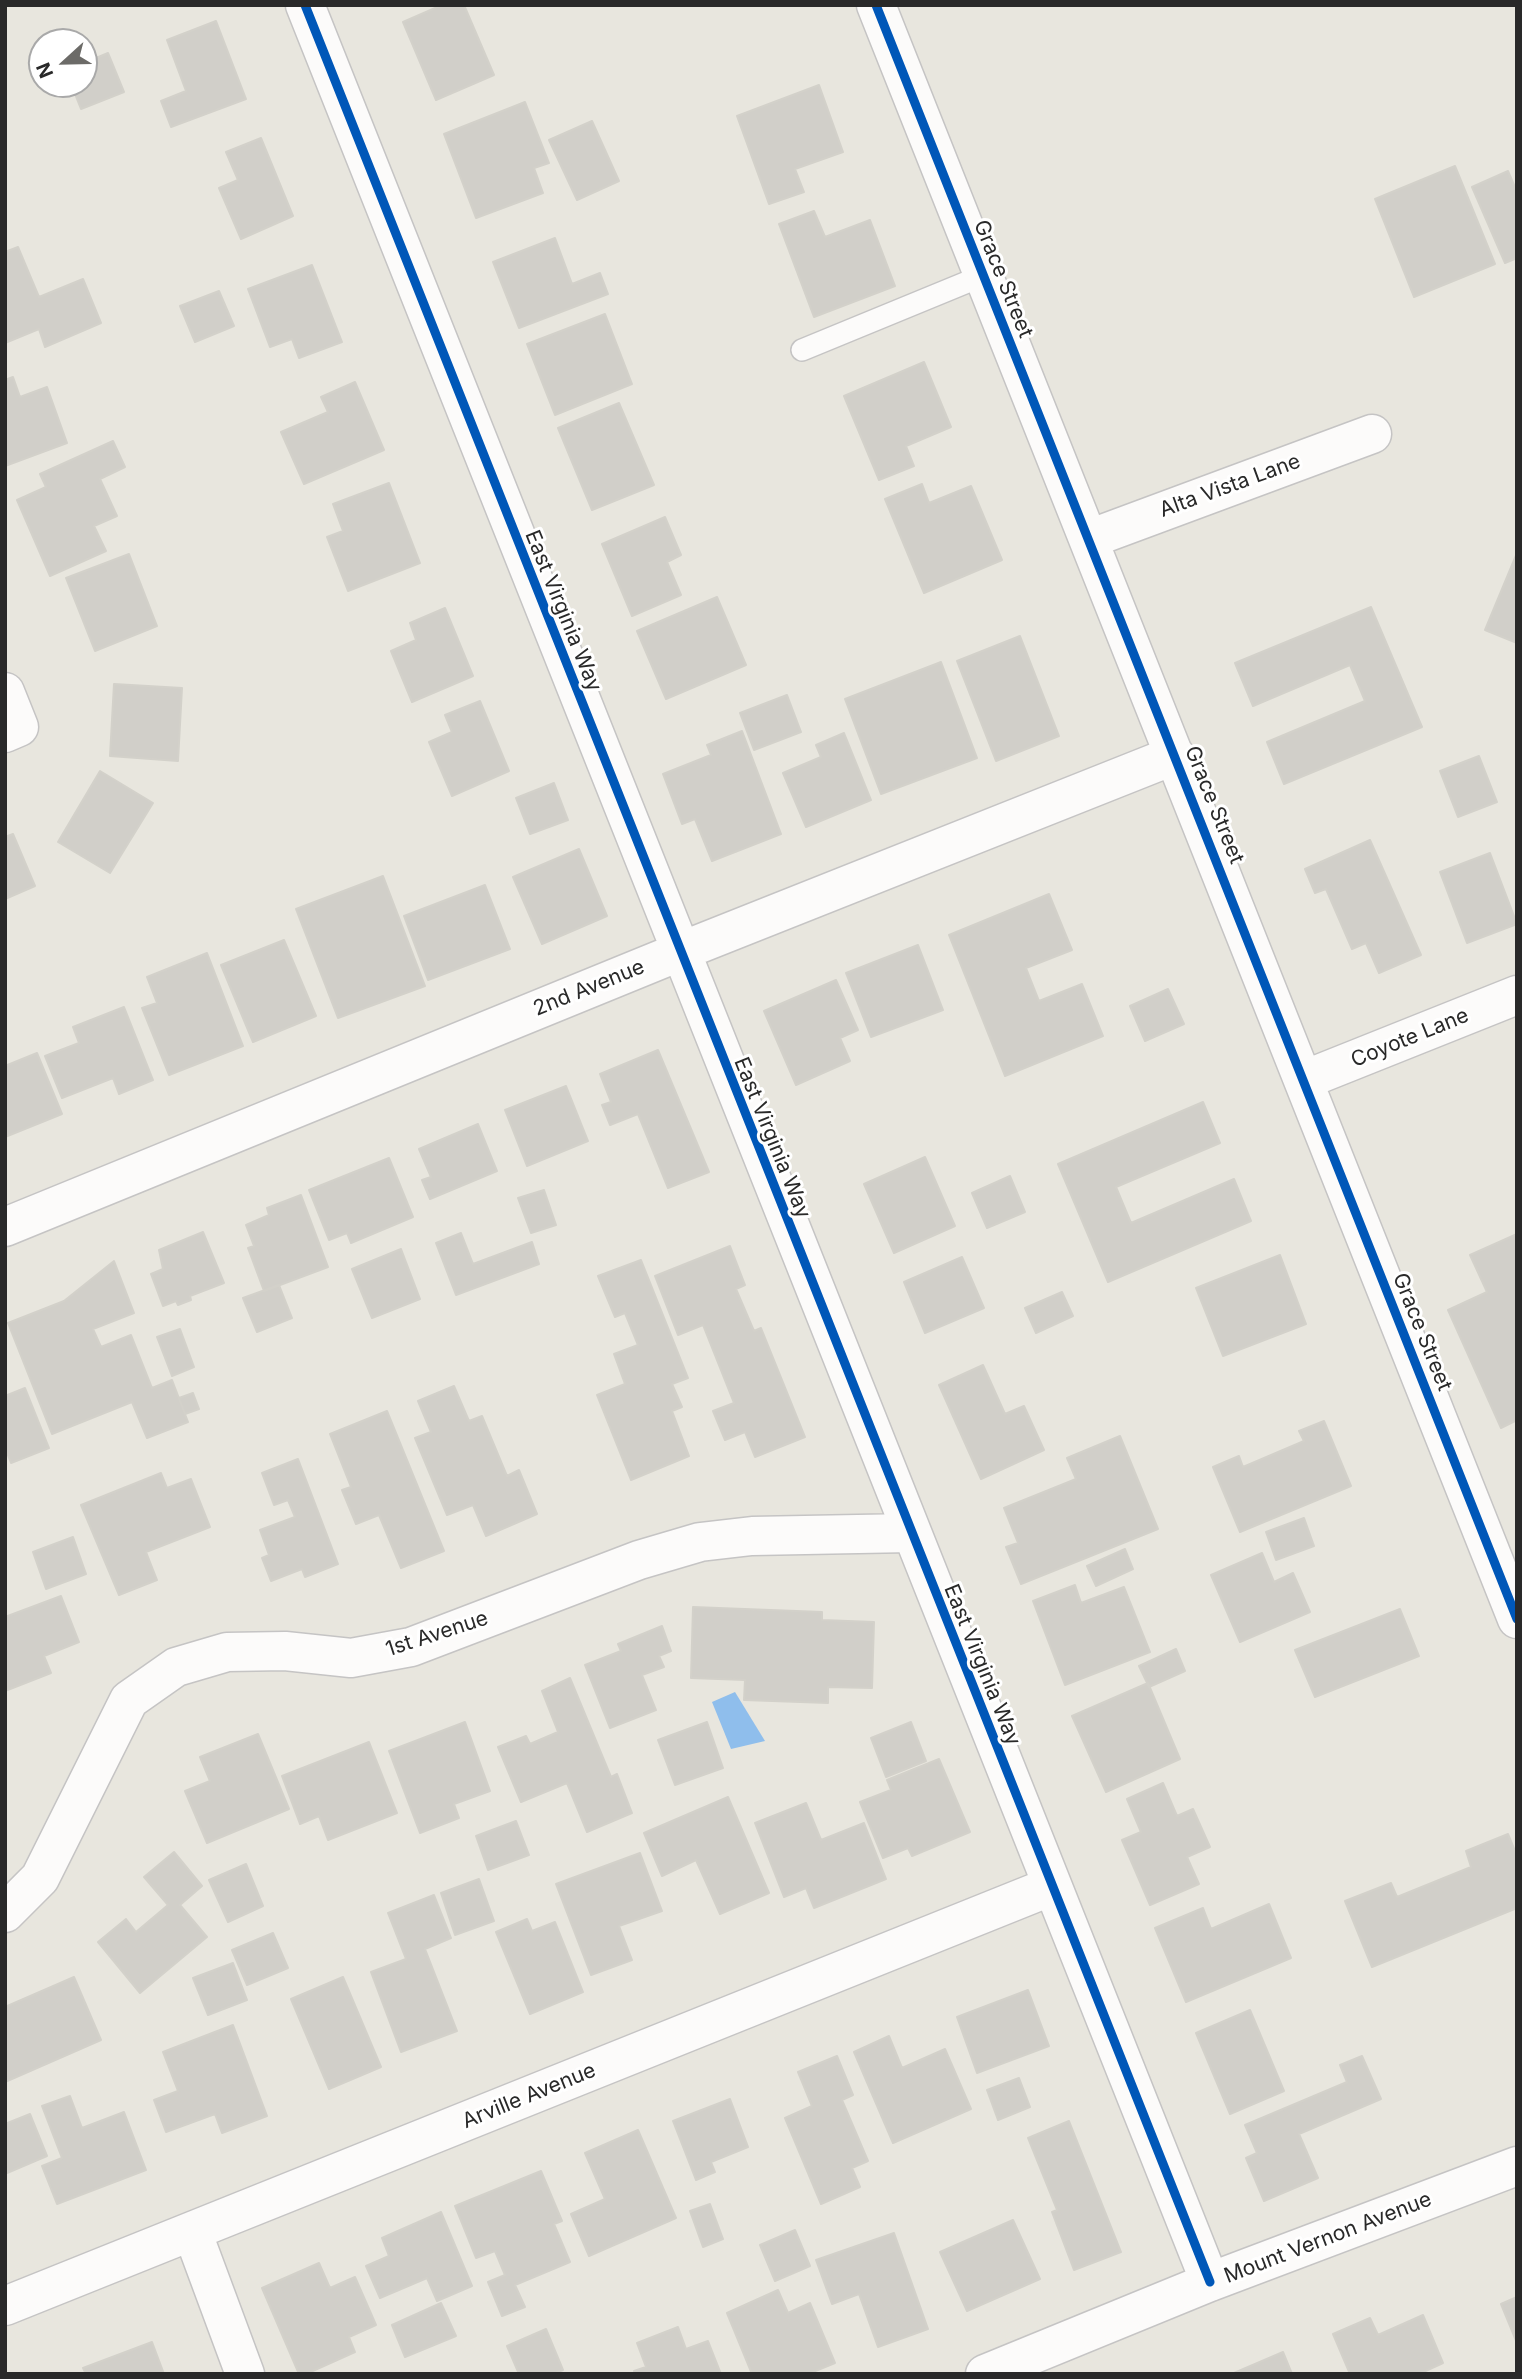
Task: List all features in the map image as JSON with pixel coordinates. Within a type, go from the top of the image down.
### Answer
[{"type":"street","name":"East Virginia Way","points":[[305,5],[1210,2283]]},
{"type":"street","name":"Grace Street","points":[[876,5],[1517,1619]]},
{"type":"street","name":"Alta Vista Lane","points":[[1089,539],[1372,434]]},
{"type":"street","points":[[5,692],[12,730]]},
{"type":"street","name":"2nd Avenue","points":[[5,1227],[679,951],[1175,755]]},
{"type":"street","name":"Coyote Lane","points":[[1304,1080],[1517,995]]},
{"type":"street","name":"1st Avenue","points":[[5,1913],[40,1878],[130,1700],[176,1667],[227,1652],[285,1651],[351,1658],[411,1647],[639,1560],[700,1542],[752,1536],[911,1533]]},
{"type":"street","name":"Arville Avenue","points":[[5,2306],[1052,1886]]},
{"type":"street","name":"Mount Vernon Avenue","points":[[985,2374],[1210,2283],[1517,2166]]},
{"type":"street","points":[[192,2231],[245,2374]]},
{"type":"lane","points":[[802,350],[982,276]]},
{"type":"water","points":[[735,1692],[765,1741],[731,1749],[712,1702]]},
{"type":"building","points":[[442,5],[464,5],[494,75],[436,100],[403,22]]},
{"type":"building","points":[[216,21],[246,99],[171,127],[161,101],[186,91],[167,40]]},
{"type":"building","points":[[108,53],[124,92],[81,109],[77,98],[98,98],[98,57]]},
{"type":"building","points":[[819,85],[843,152],[795,169],[804,192],[769,204],[737,116]]},
{"type":"building","points":[[525,102],[549,163],[534,168],[543,193],[476,218],[444,134]]},
{"type":"building","points":[[592,121],[619,181],[577,200],[549,140]]},
{"type":"building","points":[[261,138],[293,216],[241,239],[219,188],[238,180],[226,152]]},
{"type":"building","points":[[1455,166],[1495,264],[1414,297],[1375,199]]},
{"type":"building","points":[[1508,171],[1517,192],[1517,258],[1505,263],[1472,187]]},
{"type":"building","points":[[814,211],[825,237],[870,220],[895,286],[814,317],[779,224]]},
{"type":"building","points":[[555,238],[572,284],[600,273],[608,294],[519,328],[493,262]]},
{"type":"building","points":[[18,247],[39,297],[83,279],[101,323],[45,347],[39,329],[5,343],[5,252]]},
{"type":"building","points":[[312,265],[342,342],[299,358],[292,339],[270,347],[248,289]]},
{"type":"building","points":[[219,291],[234,326],[195,342],[180,306]]},
{"type":"building","points":[[605,314],[632,384],[555,415],[527,344]]},
{"type":"building","points":[[924,362],[951,427],[906,446],[914,466],[879,480],[844,396]]},
{"type":"building","points":[[13,377],[20,397],[47,387],[67,443],[5,466],[5,380]]},
{"type":"building","points":[[355,382],[384,450],[304,484],[281,432],[328,412],[321,397]]},
{"type":"building","points":[[619,403],[654,485],[592,510],[558,428]]},
{"type":"building","points":[[113,441],[125,467],[100,479],[117,516],[94,526],[106,551],[50,576],[17,500],[46,487],[40,474]]},
{"type":"building","points":[[389,483],[420,563],[348,591],[327,537],[343,531],[333,504]]},
{"type":"building","points":[[922,484],[929,503],[971,486],[1002,560],[924,593],[885,499]]},
{"type":"building","points":[[665,517],[681,555],[667,562],[681,595],[632,616],[602,544]]},
{"type":"building","points":[[1517,553],[1517,643],[1485,630]]},
{"type":"building","points":[[129,554],[157,626],[95,651],[66,578]]},
{"type":"building","points":[[717,597],[746,665],[666,699],[637,631]]},
{"type":"building","points":[[1371,607],[1422,727],[1284,784],[1267,742],[1365,701],[1350,665],[1253,706],[1235,663]]},
{"type":"building","points":[[445,608],[473,676],[412,702],[391,651],[416,640],[410,623]]},
{"type":"building","points":[[1020,636],[1059,736],[996,761],[957,661]]},
{"type":"building","points":[[941,662],[977,758],[881,794],[845,699]]},
{"type":"building","points":[[114,684],[182,688],[178,761],[110,756]]},
{"type":"building","points":[[787,695],[801,732],[754,750],[740,713]]},
{"type":"building","points":[[480,701],[509,771],[452,796],[429,742],[452,732],[445,715]]},
{"type":"building","points":[[742,731],[781,834],[712,861],[695,819],[682,824],[663,774],[711,755],[707,745]]},
{"type":"building","points":[[844,733],[871,800],[806,827],[783,773],[821,757],[816,745]]},
{"type":"building","points":[[1479,756],[1497,802],[1458,817],[1440,771]]},
{"type":"building","points":[[100,771],[153,803],[110,873],[58,842]]},
{"type":"building","points":[[554,783],[568,820],[530,834],[516,798]]},
{"type":"building","points":[[13,834],[35,886],[5,899],[5,837]]},
{"type":"building","points":[[1370,840],[1421,955],[1379,973],[1366,943],[1352,949],[1326,889],[1315,893],[1305,869]]},
{"type":"building","points":[[579,849],[607,916],[542,944],[513,877]]},
{"type":"building","points":[[1490,853],[1517,924],[1467,943],[1440,872]]},
{"type":"building","points":[[383,876],[425,986],[338,1018],[296,909]]},
{"type":"building","points":[[485,885],[510,949],[428,980],[404,916]]},
{"type":"building","points":[[1049,894],[1072,950],[1026,968],[1039,1001],[1082,984],[1103,1036],[1005,1076],[949,935]]},
{"type":"building","points":[[284,940],[316,1016],[253,1042],[221,965]]},
{"type":"building","points":[[918,945],[943,1010],[871,1037],[846,973]]},
{"type":"building","points":[[207,953],[243,1046],[169,1075],[142,1008],[157,1003],[147,977]]},
{"type":"building","points":[[836,980],[858,1030],[840,1038],[850,1061],[796,1085],[764,1011]]},
{"type":"building","points":[[1168,989],[1184,1024],[1145,1041],[1130,1006]]},
{"type":"building","points":[[124,1007],[153,1080],[119,1094],[113,1078],[62,1098],[45,1056],[79,1043],[73,1027]]},
{"type":"building","points":[[658,1050],[709,1172],[668,1188],[638,1114],[610,1125],[602,1105],[611,1102],[600,1074]]},
{"type":"building","points":[[37,1053],[62,1114],[5,1137],[5,1066]]},
{"type":"building","points":[[566,1086],[588,1141],[527,1166],[505,1110]]},
{"type":"building","points":[[1203,1102],[1220,1143],[1116,1187],[1131,1223],[1234,1179],[1251,1221],[1108,1282],[1058,1164]]},
{"type":"building","points":[[478,1124],[497,1171],[430,1199],[422,1180],[431,1177],[419,1149]]},
{"type":"building","points":[[925,1157],[955,1226],[894,1253],[864,1184]]},
{"type":"building","points":[[389,1158],[413,1217],[351,1243],[347,1233],[329,1240],[309,1190]]},
{"type":"building","points":[[1010,1176],[1025,1212],[987,1228],[972,1193]]},
{"type":"building","points":[[544,1190],[556,1225],[531,1233],[518,1198]]},
{"type":"building","points":[[301,1195],[328,1267],[264,1291],[248,1248],[254,1246],[246,1225],[269,1215],[267,1208]]},
{"type":"building","points":[[203,1232],[224,1283],[190,1296],[191,1300],[178,1305],[176,1301],[163,1306],[151,1274],[163,1269],[159,1250]]},
{"type":"building","points":[[461,1233],[473,1264],[532,1242],[539,1264],[456,1295],[436,1243]]},
{"type":"building","points":[[1517,1234],[1517,1420],[1501,1428],[1448,1310],[1487,1292],[1470,1255]]},
{"type":"building","points":[[730,1246],[745,1285],[736,1289],[754,1331],[761,1328],[805,1437],[755,1457],[745,1432],[725,1440],[713,1411],[734,1403],[703,1325],[678,1335],[655,1276]]},
{"type":"building","points":[[401,1249],[420,1299],[372,1318],[352,1269]]},
{"type":"building","points":[[1280,1255],[1306,1324],[1223,1356],[1196,1288]]},
{"type":"building","points":[[962,1257],[984,1308],[925,1333],[904,1282]]},
{"type":"building","points":[[641,1260],[688,1378],[672,1384],[682,1407],[672,1411],[689,1456],[631,1480],[597,1395],[625,1384],[614,1354],[638,1345],[625,1313],[615,1317],[598,1276]]},
{"type":"building","points":[[114,1261],[134,1313],[93,1329],[101,1347],[131,1335],[152,1388],[172,1380],[188,1422],[147,1438],[132,1402],[52,1434],[8,1323],[64,1301]]},
{"type":"building","points":[[279,1285],[292,1318],[257,1332],[243,1298]]},
{"type":"building","points":[[1062,1292],[1073,1316],[1036,1333],[1025,1308]]},
{"type":"building","points":[[180,1329],[194,1367],[172,1376],[157,1337]]},
{"type":"building","points":[[983,1365],[1005,1414],[1024,1406],[1044,1450],[981,1479],[939,1385]]},
{"type":"building","points":[[454,1386],[469,1421],[482,1416],[507,1476],[519,1470],[537,1514],[486,1536],[473,1505],[447,1515],[415,1438],[431,1432],[418,1401]]},
{"type":"building","points":[[25,1388],[49,1448],[11,1463],[5,1448],[5,1396]]},
{"type":"building","points":[[193,1393],[199,1409],[185,1414],[179,1398]]},
{"type":"building","points":[[387,1411],[444,1551],[401,1568],[379,1515],[356,1524],[342,1490],[351,1487],[330,1434]]},
{"type":"building","points":[[1324,1421],[1351,1486],[1240,1532],[1213,1467],[1239,1456],[1243,1467],[1304,1441],[1299,1431]]},
{"type":"building","points":[[1120,1436],[1158,1529],[1021,1584],[1006,1547],[1018,1543],[1004,1508],[1076,1479],[1067,1458]]},
{"type":"building","points":[[298,1459],[338,1564],[305,1577],[302,1569],[271,1581],[262,1558],[269,1555],[260,1530],[295,1517],[288,1500],[274,1505],[262,1473]]},
{"type":"building","points":[[161,1473],[167,1488],[191,1479],[210,1527],[146,1552],[157,1580],[119,1595],[81,1505]]},
{"type":"building","points":[[1304,1518],[1314,1546],[1276,1560],[1266,1532]]},
{"type":"building","points":[[73,1537],[86,1574],[46,1589],[33,1552]]},
{"type":"building","points":[[1125,1549],[1133,1569],[1096,1586],[1087,1566]]},
{"type":"building","points":[[1262,1553],[1274,1582],[1293,1573],[1310,1612],[1240,1642],[1211,1575]]},
{"type":"building","points":[[1075,1585],[1081,1603],[1124,1587],[1150,1652],[1065,1685],[1033,1601]]},
{"type":"building","points":[[61,1596],[79,1642],[44,1656],[51,1673],[5,1691],[5,1617]]},
{"type":"building","points":[[693,1607],[822,1612],[822,1620],[874,1622],[872,1688],[828,1687],[828,1703],[744,1700],[745,1680],[691,1678]]},
{"type":"building","points":[[1400,1609],[1419,1656],[1315,1697],[1295,1650]]},
{"type":"building","points":[[662,1626],[671,1651],[659,1656],[664,1667],[642,1675],[656,1710],[610,1728],[585,1665],[621,1651],[618,1644]]},
{"type":"building","points":[[1176,1649],[1185,1671],[1149,1687],[1139,1666]]},
{"type":"building","points":[[570,1678],[611,1777],[617,1774],[632,1813],[587,1832],[567,1783],[521,1802],[498,1747],[526,1736],[530,1744],[558,1732],[542,1691]]},
{"type":"building","points":[[1148,1683],[1180,1759],[1106,1792],[1072,1716]]},
{"type":"building","points":[[465,1722],[490,1791],[454,1804],[459,1818],[420,1833],[389,1751]]},
{"type":"building","points":[[707,1722],[723,1768],[675,1785],[658,1740]]},
{"type":"building","points":[[911,1722],[926,1761],[886,1777],[871,1738]]},
{"type":"building","points":[[258,1734],[289,1809],[207,1843],[185,1791],[210,1781],[200,1757]]},
{"type":"building","points":[[369,1742],[397,1813],[328,1840],[319,1816],[300,1824],[282,1776]]},
{"type":"building","points":[[939,1759],[970,1832],[912,1856],[908,1848],[883,1858],[860,1802],[891,1790],[887,1780]]},
{"type":"building","points":[[1163,1783],[1177,1816],[1193,1809],[1210,1847],[1187,1857],[1199,1884],[1150,1905],[1122,1840],[1141,1832],[1127,1799]]},
{"type":"building","points":[[728,1797],[769,1893],[720,1914],[696,1860],[662,1876],[644,1833]]},
{"type":"building","points":[[806,1803],[821,1840],[864,1823],[886,1879],[814,1908],[806,1888],[784,1897],[755,1823]]},
{"type":"building","points":[[516,1821],[529,1855],[488,1870],[476,1836]]},
{"type":"building","points":[[1508,1834],[1517,1856],[1517,1908],[1372,1967],[1345,1901],[1391,1883],[1397,1897],[1471,1867],[1466,1851]]},
{"type":"building","points":[[174,1852],[202,1886],[180,1905],[207,1937],[140,1993],[98,1942],[126,1919],[136,1932],[168,1905],[144,1877]]},
{"type":"building","points":[[640,1853],[662,1911],[619,1926],[632,1960],[591,1975],[556,1884]]},
{"type":"building","points":[[246,1864],[263,1906],[228,1922],[209,1880]]},
{"type":"building","points":[[479,1879],[494,1921],[455,1935],[441,1893]]},
{"type":"building","points":[[434,1895],[451,1938],[425,1949],[457,2031],[401,2052],[371,1972],[406,1959],[388,1913]]},
{"type":"building","points":[[1269,1904],[1291,1958],[1186,2002],[1155,1928],[1203,1908],[1211,1929]]},
{"type":"building","points":[[527,1919],[532,1931],[555,1922],[583,1992],[530,2014],[496,1932]]},
{"type":"building","points":[[273,1933],[288,1968],[247,1985],[232,1950]]},
{"type":"building","points":[[233,1963],[247,2000],[208,2015],[193,1978]]},
{"type":"building","points":[[74,1977],[101,2040],[5,2082],[5,2007]]},
{"type":"building","points":[[343,1977],[381,2067],[329,2089],[291,1999]]},
{"type":"building","points":[[1028,1990],[1049,2046],[977,2073],[957,2017]]},
{"type":"building","points":[[1250,2010],[1284,2091],[1230,2114],[1196,2033]]},
{"type":"building","points":[[233,2025],[267,2116],[222,2133],[215,2114],[166,2132],[154,2100],[178,2091],[163,2052]]},
{"type":"building","points":[[889,2036],[902,2068],[945,2049],[971,2109],[893,2143],[854,2052]]},
{"type":"building","points":[[837,2056],[853,2095],[842,2100],[868,2161],[852,2168],[860,2187],[821,2204],[785,2118],[812,2106],[798,2072]]},
{"type":"building","points":[[1362,2056],[1381,2099],[1299,2134],[1318,2178],[1264,2201],[1246,2158],[1257,2153],[1245,2125],[1347,2082],[1340,2065]]},
{"type":"building","points":[[1019,2078],[1030,2107],[998,2120],[987,2090]]},
{"type":"building","points":[[70,2096],[82,2128],[124,2112],[146,2170],[57,2204],[42,2166],[62,2158],[42,2106]]},
{"type":"building","points":[[730,2099],[748,2147],[711,2162],[715,2172],[696,2180],[673,2121]]},
{"type":"building","points":[[30,2114],[47,2156],[7,2173],[5,2124]]},
{"type":"building","points":[[1069,2121],[1121,2252],[1074,2270],[1052,2212],[1057,2210],[1028,2138]]},
{"type":"building","points":[[638,2130],[676,2218],[589,2256],[571,2214],[605,2199],[585,2153]]},
{"type":"building","points":[[541,2171],[562,2221],[554,2224],[570,2262],[515,2285],[525,2307],[502,2316],[488,2282],[505,2275],[495,2251],[476,2258],[455,2206]]},
{"type":"building","points":[[710,2204],[723,2239],[703,2247],[690,2211]]},
{"type":"building","points":[[441,2212],[472,2286],[437,2301],[427,2278],[380,2298],[366,2266],[389,2256],[382,2238]]},
{"type":"building","points":[[1013,2220],[1040,2279],[967,2311],[940,2252]]},
{"type":"building","points":[[795,2230],[810,2266],[775,2281],[760,2245]]},
{"type":"building","points":[[894,2233],[928,2329],[878,2347],[859,2294],[832,2304],[816,2260]]},
{"type":"building","points":[[319,2263],[330,2288],[355,2277],[376,2325],[349,2337],[355,2352],[306,2374],[299,2374],[262,2288]]},
{"type":"building","points":[[778,2290],[788,2313],[810,2303],[835,2363],[808,2374],[752,2374],[727,2313]]},
{"type":"building","points":[[1517,2297],[1517,2343],[1501,2304]]},
{"type":"building","points":[[441,2303],[456,2336],[405,2357],[392,2325]]},
{"type":"building","points":[[1423,2315],[1443,2363],[1419,2374],[1350,2374],[1333,2334],[1370,2318],[1378,2335]]},
{"type":"building","points":[[678,2327],[686,2349],[708,2341],[721,2374],[635,2374],[634,2371],[646,2367],[637,2343]]},
{"type":"building","points":[[546,2329],[563,2370],[553,2374],[519,2374],[507,2346]]},
{"type":"building","points":[[152,2342],[164,2374],[86,2374],[83,2368]]},
{"type":"building","points":[[1283,2352],[1292,2374],[1234,2374],[1234,2373]]},
{"type":"cycle path","points":[[305,5],[1210,2282]]},
{"type":"cycle path","points":[[876,5],[1517,1619]]}]
